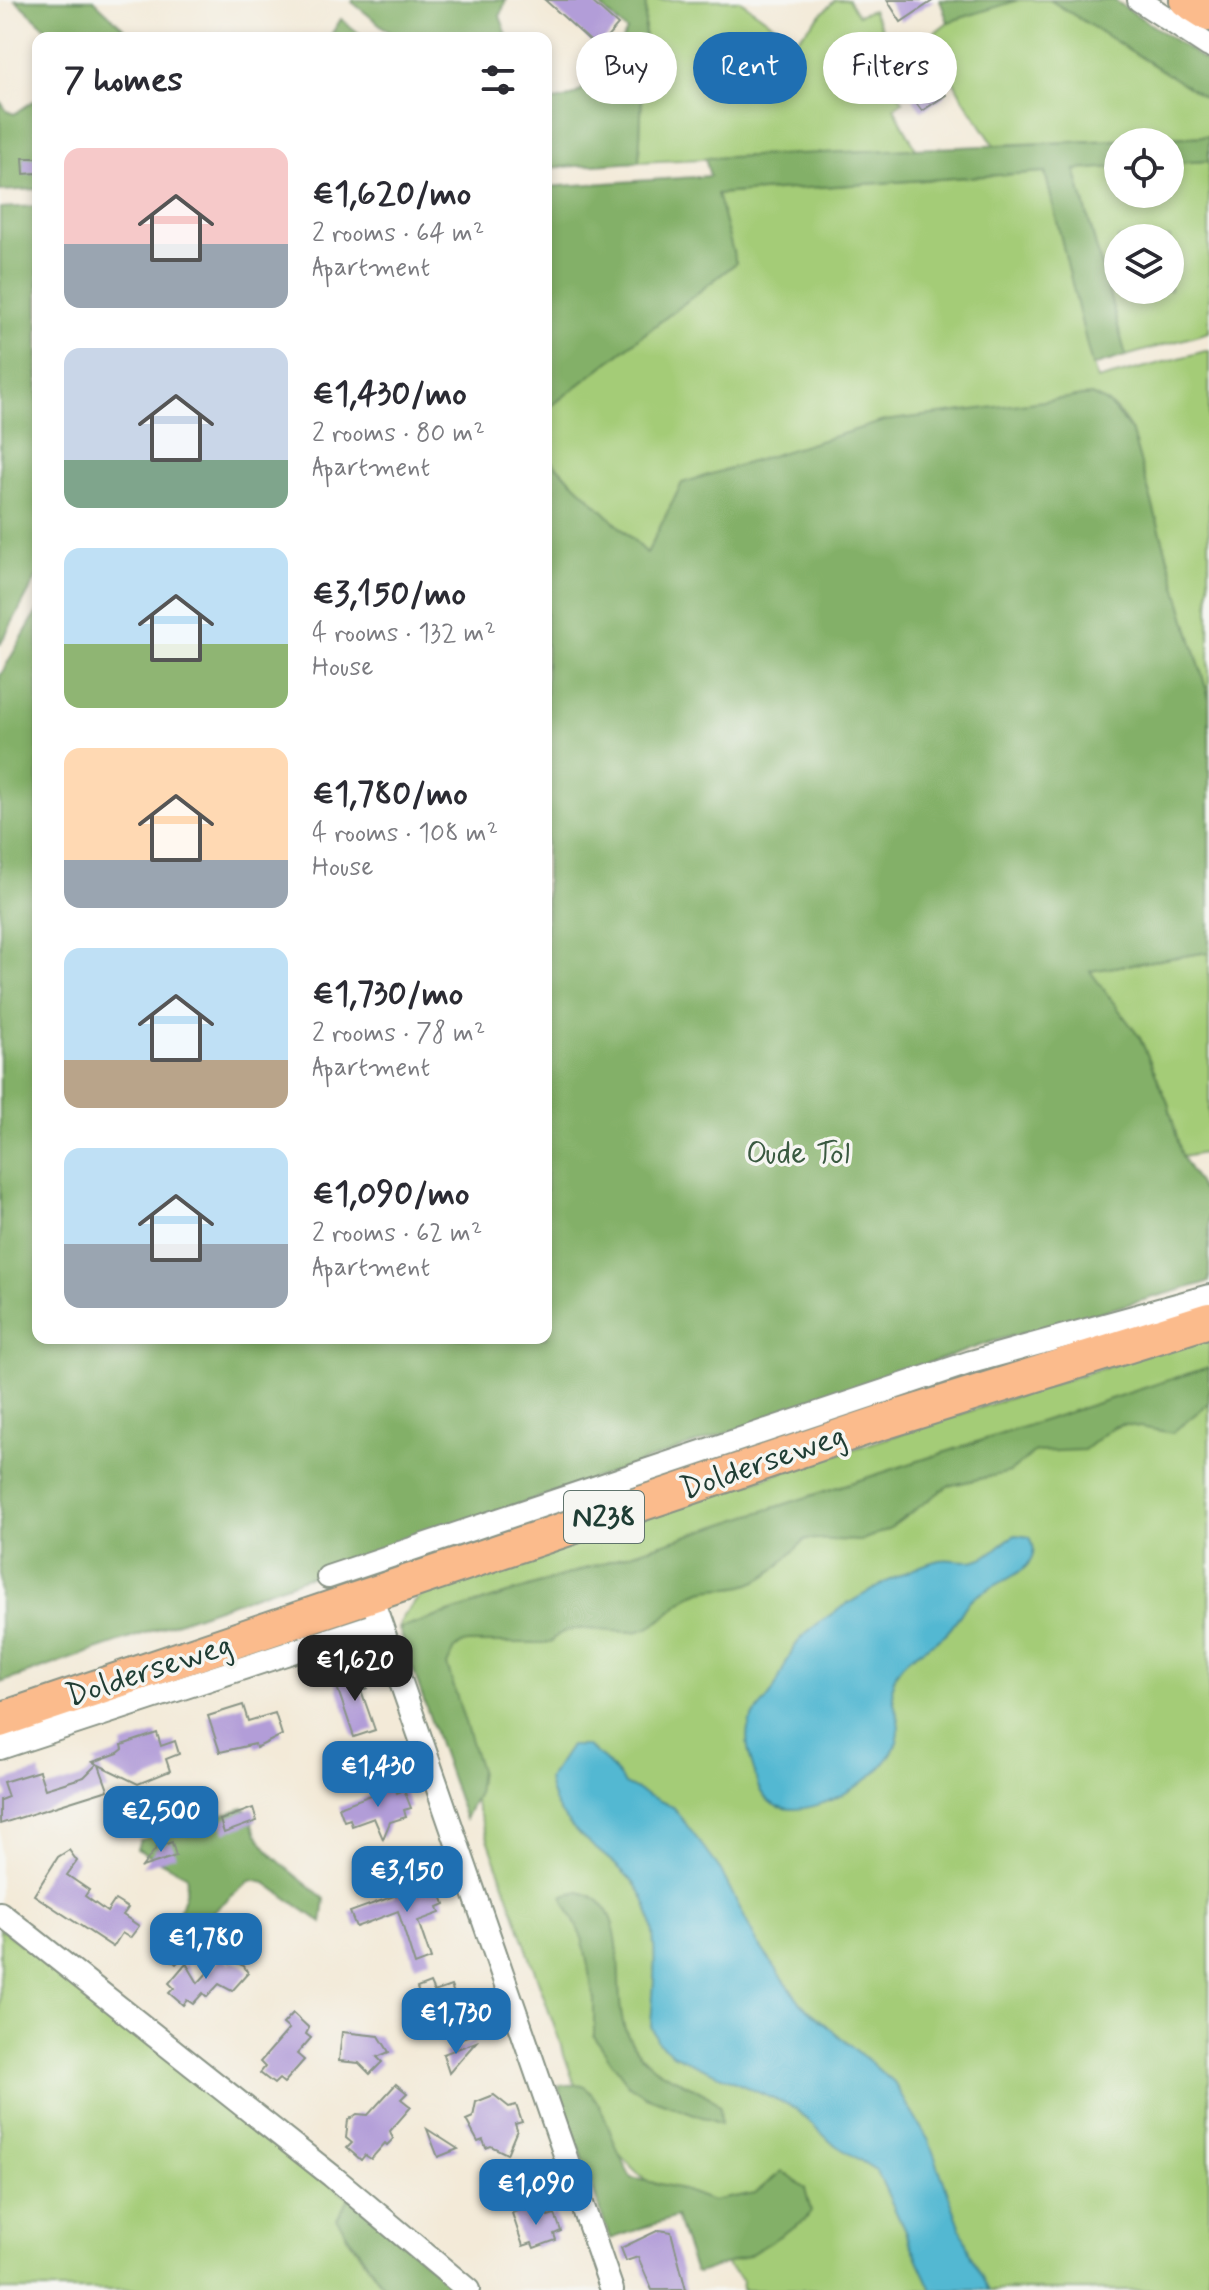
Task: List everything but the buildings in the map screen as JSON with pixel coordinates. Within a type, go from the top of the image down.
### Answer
[{"type":"main road","points":[[1187,0],[1209,14]]},
{"type":"main road","name":"Dolderseweg","points":[[0,1720],[375,1610],[877,1424],[1209,1320]]},
{"type":"street","points":[[1139,0],[1209,46]]},
{"type":"street","name":"Dolderseweg","points":[[328,1577],[971,1362],[1209,1296]]},
{"type":"street","points":[[0,1748],[375,1610],[607,2289]]},
{"type":"street","points":[[0,1913],[332,2176],[468,2290]]},
{"type":"green space","points":[[15,0],[94,0],[128,32],[50,32]]},
{"type":"green space","points":[[506,0],[500,16],[506,32],[390,32],[352,2]]},
{"type":"green space","points":[[594,0],[646,2],[645,32],[626,32]]},
{"type":"green space","points":[[643,0],[739,0],[785,32],[693,32],[693,104],[807,104],[807,32],[804,32],[835,0],[848,0],[858,15],[872,10],[884,32],[823,32],[823,104],[899,104],[894,108],[916,149],[639,162],[642,104],[677,104],[677,32],[645,32],[646,2]]},
{"type":"green space","points":[[940,0],[1018,0],[948,22]]},
{"type":"green space","points":[[1018,0],[1050,0],[1209,100],[1209,136],[1184,137],[1184,128],[1104,128],[1104,140],[994,145],[957,87],[957,32],[935,32],[948,22]]},
{"type":"green space","points":[[1050,0],[1114,0],[1209,63],[1209,100]]},
{"type":"green space","points":[[341,19],[357,32],[333,32]]},
{"type":"green space","points":[[576,93],[576,104],[642,104],[639,162],[552,168],[552,100]]},
{"type":"green space","points":[[0,101],[7,111],[14,114],[32,102],[32,189],[0,191]]},
{"type":"green space","points":[[1209,136],[1209,161],[1184,162],[1184,137]]},
{"type":"green space","points":[[1104,141],[1104,168],[1075,170],[1104,276],[1104,304],[1112,304],[1126,356],[1092,366],[1045,172],[717,194],[736,263],[552,405],[552,187],[710,176],[705,158]]},
{"type":"green space","points":[[1209,161],[1209,332],[1126,356],[1112,304],[1184,304],[1184,224],[1104,224],[1104,275],[1075,169],[1104,168],[1104,208],[1184,208],[1184,162]]},
{"type":"green space","points":[[1045,172],[1097,380],[1209,350],[1209,699],[1131,430],[1117,411],[1094,398],[1062,399],[647,554],[552,462],[552,405],[736,263],[716,194]]},
{"type":"green space","points":[[32,206],[32,586],[0,645],[0,208]]},
{"type":"green space","name":"Oude Tol","points":[[1091,395],[1108,403],[1131,430],[1209,699],[1209,952],[1090,971],[1140,1038],[1168,1103],[1182,1157],[1209,1201],[1209,1282],[991,1342],[0,1683],[0,676],[32,620],[32,1344],[552,1344],[552,462],[647,553],[682,483],[884,421]]},
{"type":"green space","points":[[1209,952],[1209,1152],[1182,1157],[1168,1103],[1140,1038],[1089,971]]},
{"type":"green space","points":[[1209,1333],[1209,1367],[399,1629],[403,1616],[427,1588]]},
{"type":"green space","points":[[1209,1367],[1209,1403],[1172,1433],[1123,1424],[1113,1427],[1084,1450],[1035,1452],[1010,1472],[948,1486],[887,1530],[860,1541],[806,1539],[778,1567],[753,1583],[694,1594],[661,1620],[639,1631],[579,1629],[558,1635],[551,1643],[463,1643],[455,1649],[447,1665],[480,1770],[477,1795],[465,1819],[399,1629]]},
{"type":"green space","points":[[1209,1398],[1209,2290],[742,2290],[743,2281],[588,2122],[420,1646]]},
{"type":"green space","points":[[243,1808],[251,1814],[260,1840],[269,1851],[325,1899],[322,1923],[266,1883],[251,1880],[192,1929],[184,1929],[177,1923],[186,1875],[137,1849],[140,1840]]},
{"type":"green space","points":[[580,1892],[598,1900],[609,1914],[618,1954],[622,2019],[628,2036],[637,2050],[657,2069],[715,2101],[720,2107],[721,2124],[646,2096],[629,2085],[594,2036],[594,1999],[583,1940],[562,1896]]},
{"type":"green space","points":[[0,1928],[349,2198],[346,2235],[386,2290],[0,2290]]},
{"type":"green space","points":[[579,2085],[589,2091],[632,2178],[678,2188],[712,2201],[755,2193],[782,2171],[805,2188],[811,2211],[806,2219],[748,2256],[698,2273],[695,2272],[676,2217],[610,2239],[558,2086]]},
{"type":"green space","points":[[349,2198],[459,2290],[386,2290],[337,2219]]},
{"type":"water","points":[[1016,1535],[1030,1537],[1034,1550],[1031,1561],[1022,1570],[973,1598],[946,1633],[908,1659],[897,1671],[892,1689],[898,1718],[898,1739],[883,1765],[857,1786],[821,1804],[785,1808],[770,1802],[757,1784],[748,1750],[749,1723],[771,1694],[790,1654],[807,1632],[894,1578],[940,1560],[971,1561],[982,1558]]},
{"type":"water","points":[[570,1746],[587,1746],[605,1760],[625,1784],[673,1807],[720,1869],[757,1942],[801,2003],[894,2083],[929,2141],[971,2256],[989,2290],[932,2290],[877,2171],[832,2143],[796,2109],[674,2055],[658,2042],[651,2026],[654,1944],[649,1912],[643,1897],[620,1869],[575,1830],[553,1799],[548,1779]]}]
